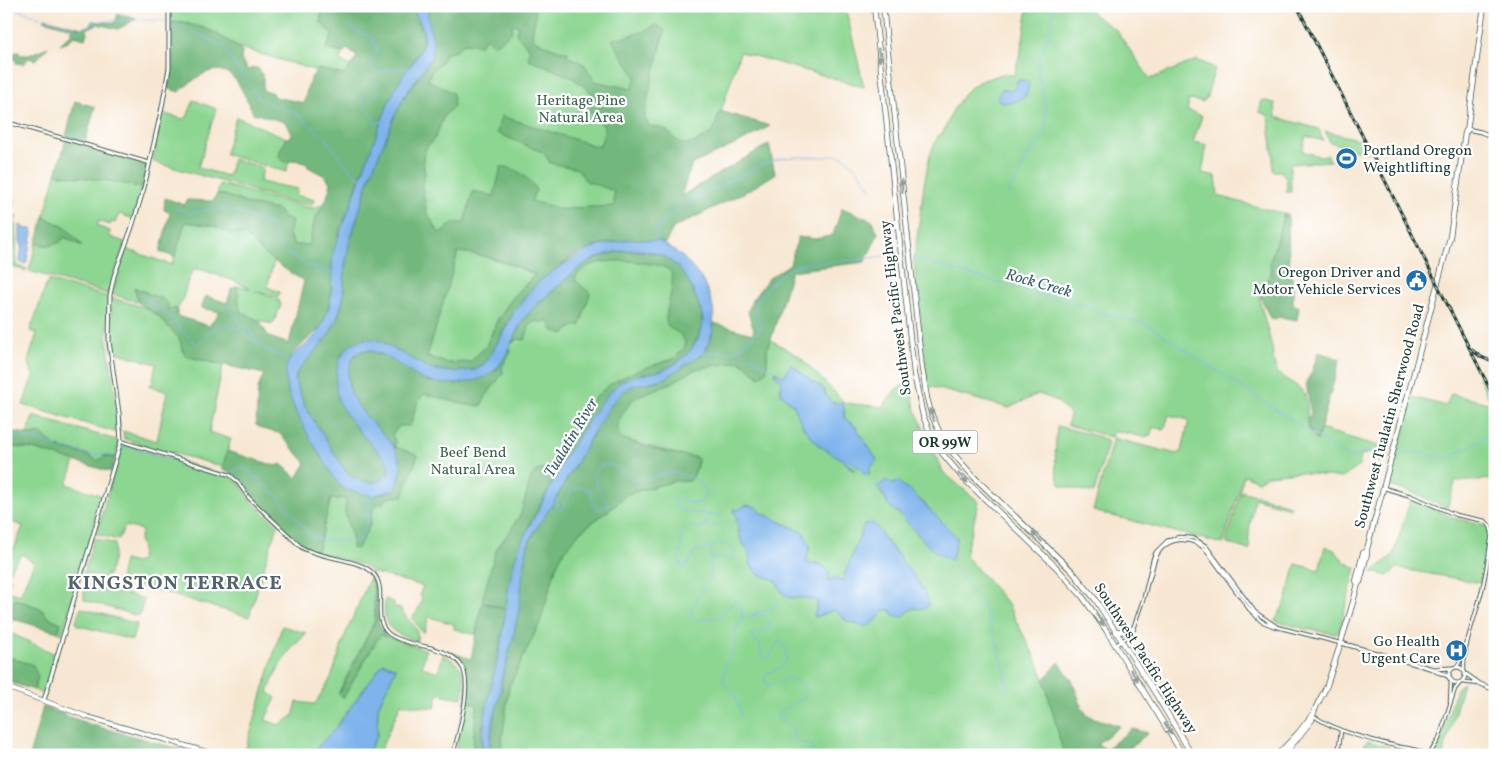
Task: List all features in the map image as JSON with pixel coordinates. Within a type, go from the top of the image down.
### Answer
[{"type":"highway","name":"Southwest Pacific Highway","points":[[874,6],[908,327],[917,393],[926,424],[946,460],[1066,578],[1090,606],[1183,755]]},
{"type":"highway","name":"Southwest Pacific Highway","points":[[883,6],[924,388],[934,421],[955,456],[984,487],[1072,571],[1096,599],[1123,640],[1192,755]]},
{"type":"highway","name":"Southwest Tualatin Sherwood Road","points":[[1277,755],[1312,715],[1326,686],[1358,584],[1356,581],[1367,549],[1450,237],[1462,168],[1484,6]]},
{"type":"highway","points":[[896,211],[905,210]]},
{"type":"highway","points":[[908,327],[917,326]]},
{"type":"highway","points":[[979,493],[984,487]]},
{"type":"highway","points":[[1066,578],[1072,571]]},
{"type":"highway","points":[[1117,631],[1125,632],[1133,629]]},
{"type":"highway","name":"Southwest Tualatin Sherwood Road","points":[[1282,755],[1306,729],[1312,720],[1312,715]]},
{"type":"highway","points":[[1282,755],[1286,746]]},
{"type":"main road","points":[[44,700],[121,441],[109,341],[110,295],[114,276],[136,218],[150,163],[168,74],[169,6]]},
{"type":"main road","points":[[1467,129],[1482,132],[1495,138]]},
{"type":"main road","points":[[1340,643],[1433,669],[1436,672],[1445,673],[1455,683],[1480,684]]},
{"type":"main road","points":[[1433,669],[1455,667],[1480,684],[1495,690]]},
{"type":"main road","points":[[1450,680],[1449,673],[1455,667]]},
{"type":"main road","points":[[1460,683],[1465,679],[1465,672]]},
{"type":"main road","points":[[6,687],[93,719],[217,755]]},
{"type":"street","points":[[6,122],[150,163]]},
{"type":"street","points":[[121,441],[229,475],[237,481],[249,498],[303,548],[363,567],[372,572],[380,585],[380,619],[386,631],[397,638],[448,654],[457,660],[463,668],[466,676],[466,689],[453,755]]},
{"type":"street","points":[[1383,488],[1410,495],[1456,516],[1485,521],[1490,526],[1492,533],[1482,591],[1464,658],[1465,672]]},
{"type":"street","points":[[1116,645],[1133,629],[1155,559],[1162,548],[1175,540],[1182,539],[1193,541],[1202,546],[1254,615],[1267,624],[1340,643]]},
{"type":"street","points":[[1455,667],[1462,660],[1468,639]]},
{"type":"street","points":[[1429,755],[1439,739],[1450,702],[1450,680]]},
{"type":"street","points":[[1450,702],[1453,699],[1455,688],[1460,683]]},
{"type":"street","points":[[1312,715],[1341,730],[1394,746],[1414,748],[1425,755]]},
{"type":"street","points":[[1338,755],[1341,730]]},
{"type":"green space","points":[[170,6],[322,6],[321,23],[333,34],[326,49],[343,53],[339,61],[352,66],[344,75],[319,69],[317,71],[237,47],[226,39],[187,23],[171,22]]},
{"type":"green space","points":[[322,6],[351,6],[359,14],[363,9],[378,13],[381,6],[412,6],[423,31],[422,47],[388,103],[375,142],[359,178],[350,208],[340,229],[332,264],[331,294],[327,313],[320,328],[291,355],[287,388],[295,410],[343,488],[373,496],[385,493],[395,447],[418,455],[403,496],[387,498],[385,502],[376,506],[372,512],[369,527],[357,549],[352,548],[352,537],[345,512],[346,500],[339,498],[338,500],[331,499],[317,552],[303,546],[250,496],[235,476],[222,469],[227,451],[276,466],[281,464],[297,478],[306,463],[279,433],[262,429],[256,425],[258,388],[264,374],[185,356],[179,338],[158,316],[139,303],[134,287],[162,298],[169,305],[167,309],[177,309],[177,316],[209,326],[220,312],[201,308],[206,296],[227,303],[231,290],[237,286],[240,311],[259,321],[269,337],[289,344],[304,281],[272,260],[244,234],[231,234],[215,226],[185,222],[175,257],[160,252],[170,213],[164,210],[165,198],[185,205],[187,200],[213,201],[217,194],[225,195],[248,204],[278,210],[283,218],[292,220],[289,236],[294,245],[309,245],[315,219],[326,200],[331,184],[325,176],[308,167],[307,164],[296,160],[285,162],[279,158],[280,151],[287,138],[290,138],[291,131],[285,122],[253,113],[243,92],[229,74],[221,71],[205,73],[179,92],[167,88],[171,67],[171,22],[201,27],[225,39],[242,51],[241,60],[249,71],[252,68],[258,68],[263,76],[263,91],[271,92],[275,97],[304,103],[310,81],[318,69],[344,75],[357,57],[347,49],[343,53],[326,49],[333,34],[321,23]]},
{"type":"green space","name":"Heritage Pine Natural Area","points":[[426,6],[845,6],[864,87],[740,52],[715,131],[682,150],[609,224],[495,192],[494,197],[458,251],[354,221],[408,95]]},
{"type":"green space","points":[[428,6],[533,6],[535,10],[534,40],[568,52],[568,56],[584,64],[595,81],[632,89],[636,77],[612,40],[637,34],[656,24],[665,31],[645,114],[645,119],[650,126],[662,128],[678,142],[688,144],[698,141],[713,132],[720,111],[770,126],[741,142],[692,164],[681,196],[769,144],[775,174],[751,189],[673,228],[665,244],[660,241],[610,242],[588,249],[559,266],[522,303],[504,329],[490,357],[474,370],[447,372],[437,370],[411,359],[385,343],[342,353],[338,381],[343,409],[389,466],[388,475],[383,479],[367,482],[351,476],[344,468],[305,407],[295,381],[297,372],[327,338],[340,312],[344,295],[345,266],[350,241],[370,176],[396,113],[405,96],[425,69]],"holes":[[[513,24],[518,27],[516,34],[530,49],[529,59],[573,78],[591,92],[596,102],[595,104],[583,96],[583,105],[604,126],[604,134],[599,147],[501,116],[497,133],[544,153],[550,163],[578,169],[586,181],[614,191],[614,206],[570,208],[566,210],[531,201],[536,190],[530,181],[511,168],[501,167],[494,196],[473,191],[464,223],[452,223],[445,231],[439,233],[427,213],[422,186],[425,175],[423,158],[426,148],[435,138],[444,116],[454,106],[453,93],[428,80],[429,76],[446,53],[456,51],[462,44],[466,43],[481,45],[486,38],[494,45],[511,33]],[[458,252],[498,260],[517,266],[535,275],[517,292],[498,319],[486,346],[470,362],[447,363],[427,357]]]},
{"type":"green space","points":[[1028,6],[1077,6],[1078,9],[1089,6],[1094,15],[1116,30],[1150,79],[1197,60],[1215,68],[1206,99],[1202,102],[1189,100],[1187,110],[1202,116],[1193,142],[1207,145],[1202,173],[1216,176],[1218,196],[1284,214],[1270,263],[1271,274],[1264,286],[1261,298],[1259,298],[1276,369],[1283,377],[1304,393],[1307,403],[1308,427],[1312,437],[1317,441],[1320,429],[1389,449],[1386,462],[1379,462],[1370,452],[1360,457],[1360,466],[1342,478],[1298,472],[1268,475],[1258,481],[1244,475],[1223,544],[1093,511],[1113,438],[1177,454],[1182,451],[1189,420],[1169,415],[1164,430],[1153,427],[1151,435],[1143,437],[1117,431],[1111,437],[1067,425],[1070,416],[1063,407],[1053,399],[1038,394],[1009,408],[928,386],[914,261],[930,154],[938,136],[943,133],[952,112],[965,92],[978,82],[1002,74],[1014,75],[1022,46]]},
{"type":"green space","points":[[118,14],[136,19],[118,29],[98,24],[88,28],[85,39],[74,36],[64,44],[60,44],[71,34],[71,28],[44,20],[45,18],[82,28],[91,25],[92,21],[115,23]]},
{"type":"green space","points":[[48,47],[36,60],[28,58],[24,64],[16,63],[16,59],[6,60],[6,53],[19,52],[19,55],[29,55]]},
{"type":"green space","points":[[194,100],[216,109],[198,168],[228,176],[233,159],[263,168],[260,182],[298,189],[296,195],[315,200],[311,205],[293,202],[154,162],[162,113],[183,119],[187,117]]},
{"type":"green space","points":[[1262,100],[1275,103],[1276,117],[1319,129],[1323,141],[1306,136],[1302,151],[1319,156],[1328,155],[1330,161],[1290,164],[1291,192],[1287,192],[1286,178],[1281,171],[1273,171],[1268,115],[1259,112]]},
{"type":"green space","points":[[75,101],[95,107],[85,142],[66,136]]},
{"type":"green space","points":[[236,117],[287,138],[280,151],[285,162],[289,161],[286,172],[225,154]]},
{"type":"green space","points":[[1325,131],[1361,140],[1367,153],[1330,142]]},
{"type":"green space","points":[[66,140],[148,165],[142,188],[117,182],[56,174]]},
{"type":"green space","points":[[56,174],[117,182],[142,188],[134,219],[119,214],[115,223],[112,222],[110,225],[99,221],[97,226],[110,231],[110,237],[125,242],[108,294],[29,271],[36,244],[51,246],[64,237],[82,246],[66,228],[44,217]]},
{"type":"green space","points":[[220,184],[301,206],[314,208],[324,204],[315,219],[310,245],[294,245],[278,210],[248,204],[225,195],[217,194]]},
{"type":"green space","points":[[13,198],[15,199],[11,212],[17,217],[15,221],[17,265],[27,269],[26,271],[6,265],[6,211],[9,212]]},
{"type":"green space","points":[[842,208],[873,221],[878,234],[865,262],[791,271],[767,348],[767,370],[760,377],[740,361],[696,369],[671,383],[640,395],[631,401],[618,421],[620,438],[657,450],[696,457],[698,460],[694,475],[689,481],[675,481],[627,494],[617,504],[581,531],[564,551],[556,567],[540,622],[509,687],[500,755],[488,755],[501,682],[519,609],[522,576],[528,545],[610,405],[628,388],[663,379],[701,355],[710,342],[714,323],[752,334],[754,330],[748,312],[752,300],[768,279],[790,264],[798,237],[816,239],[833,235]]},
{"type":"green space","points":[[1284,214],[1287,214],[1288,219],[1293,304],[1299,307],[1297,320],[1278,317],[1276,319],[1270,318],[1261,298],[1264,285],[1271,276],[1270,263]]},
{"type":"green space","points":[[44,217],[66,228],[83,246],[65,237],[56,244],[36,244]]},
{"type":"green space","points":[[185,222],[215,226],[231,234],[244,234],[274,261],[267,287],[280,292],[278,297],[255,291],[279,300],[281,305],[273,324],[259,321],[240,311],[237,286],[251,289],[235,281],[199,269],[194,270],[191,274],[177,309],[167,309],[156,297],[134,287],[139,303],[112,294],[126,249],[172,265]]},
{"type":"green space","points":[[458,251],[498,260],[535,275],[517,292],[498,319],[486,346],[470,362],[447,363],[427,357]]},
{"type":"green space","points":[[625,251],[659,254],[669,259],[680,269],[688,280],[698,303],[702,315],[702,326],[692,349],[684,358],[662,371],[640,374],[618,384],[560,465],[553,482],[530,523],[512,569],[502,636],[482,731],[482,755],[472,755],[477,704],[465,701],[466,674],[461,663],[450,652],[471,659],[482,603],[504,609],[482,601],[497,548],[521,513],[531,478],[536,471],[547,468],[558,457],[589,404],[607,386],[633,372],[675,358],[685,347],[682,337],[667,324],[666,314],[672,280],[669,270],[655,265],[621,261],[610,261],[590,266],[581,271],[575,278],[590,293],[580,326],[574,326],[564,334],[554,331],[547,320],[542,323],[536,321],[530,324],[525,340],[517,339],[512,344],[521,324],[532,309],[582,266],[601,256]]},
{"type":"green space","name":"Beef Bend Natural Area","points":[[667,252],[704,341],[615,394],[508,583],[507,610],[482,603],[476,635],[454,629],[454,624],[429,617],[424,632],[422,632],[412,618],[422,600],[420,594],[423,586],[375,573],[362,565],[317,552],[331,498],[422,373],[474,379],[574,261]]},
{"type":"green space","points":[[48,280],[108,297],[107,339],[119,423],[120,432],[118,433],[23,405],[33,375],[28,361],[37,333],[30,331]]},
{"type":"green space","points":[[112,298],[146,308],[158,316],[180,338],[185,356],[223,365],[209,432],[231,439],[223,467],[124,439],[123,431],[157,441],[167,392],[148,385],[152,385],[156,364],[112,351],[110,333]]},
{"type":"green space","points":[[771,340],[799,356],[845,403],[883,407],[896,389],[910,382],[915,409],[943,472],[979,502],[965,555],[1007,603],[1039,665],[1064,755],[500,755],[509,687],[540,622],[556,567],[564,551],[581,531],[617,504],[627,494],[675,481],[689,481],[696,469],[698,460],[696,457],[680,455],[620,438],[618,421],[631,401],[640,395],[671,383],[696,369],[740,361],[760,377],[767,370],[767,348]],"holes":[[[791,364],[824,389],[829,399],[844,409],[844,418],[855,426],[872,453],[873,462],[867,475],[850,459],[850,463],[855,470],[851,469],[833,453],[818,445],[803,427],[794,406],[781,394],[781,381],[776,375],[779,373],[784,376]],[[898,482],[925,504],[939,520],[935,551],[899,512],[888,506],[886,499],[879,490],[882,484]],[[756,507],[762,513],[804,533],[810,547],[806,560],[809,563],[818,563],[826,568],[827,580],[842,581],[848,566],[882,536],[898,555],[917,609],[884,610],[875,622],[847,621],[834,610],[815,617],[818,602],[806,598],[790,598],[782,592],[775,580],[758,574],[751,566],[749,554],[740,538],[737,510]]]},
{"type":"green space","points":[[510,348],[511,352],[502,367],[503,373],[481,406],[467,405],[424,394],[418,401],[410,426],[399,426],[392,435],[395,447],[364,415],[352,396],[348,376],[353,357],[365,350],[389,357],[418,377],[428,381],[455,384],[497,370]]},
{"type":"green space","points":[[1318,352],[1340,359],[1317,441],[1309,429],[1307,419],[1311,414],[1306,382],[1312,372]]},
{"type":"green space","points":[[1481,374],[1495,402],[1495,477],[1479,481],[1456,480],[1447,508],[1411,492],[1389,486],[1412,397],[1446,406],[1451,394],[1488,403],[1490,401],[1479,377]]},
{"type":"green space","points":[[33,416],[120,441],[115,458],[105,456],[98,461],[85,454],[56,447],[49,441],[27,434]]},
{"type":"green space","points":[[1057,426],[1100,437],[1108,443],[1094,493],[1062,486],[1059,481],[1055,458]]},
{"type":"green space","points":[[6,430],[31,435],[40,433],[56,447],[85,454],[98,461],[104,456],[115,458],[111,472],[33,449],[6,446]]},
{"type":"green space","points":[[126,445],[229,476],[239,484],[250,500],[278,526],[249,617],[120,580],[124,560],[135,563],[140,561],[142,550],[139,540],[142,530],[125,526],[118,540],[96,534],[122,446]]},
{"type":"green space","points":[[6,446],[33,449],[75,461],[67,484],[103,496],[62,634],[58,632],[61,623],[49,618],[40,608],[15,600],[9,618],[6,618],[6,547],[14,549],[23,526],[6,520]],"holes":[[[22,554],[34,563],[20,595],[7,591],[11,578],[8,577],[12,566]]]},
{"type":"green space","points":[[1241,491],[1290,505],[1290,508],[1254,498],[1249,531],[1249,550],[1226,543]]},
{"type":"green space","points":[[1411,499],[1453,518],[1482,524],[1488,528],[1489,535],[1481,583],[1397,568],[1388,576],[1372,572],[1393,555]]},
{"type":"green space","points":[[94,538],[115,544],[111,569],[107,577],[106,573],[104,578],[84,573]]},
{"type":"green space","points":[[1325,546],[1334,550],[1345,562],[1356,568],[1339,631],[1335,634],[1275,621],[1286,601],[1296,564],[1319,570]]},
{"type":"green space","points":[[370,572],[376,583],[380,627],[387,637],[380,635],[343,698],[339,693],[375,621],[373,582],[369,580]]},
{"type":"green space","points":[[369,580],[373,582],[375,621],[339,692],[343,698],[380,634],[426,650],[422,667],[438,672],[443,655],[456,662],[464,677],[462,698],[438,694],[435,708],[401,704],[378,755],[366,755],[377,736],[378,707],[396,668],[384,663],[334,730],[319,745],[316,755],[244,755],[282,626],[306,633],[290,650],[276,672],[268,692],[276,698],[265,720],[279,725],[293,716],[297,702],[315,704],[331,678],[346,633]]},
{"type":"green space","points":[[87,583],[144,599],[140,614],[138,616],[84,600]]},
{"type":"green space","points":[[15,599],[40,608],[49,618],[61,623],[58,632],[9,618]]},
{"type":"green space","points":[[385,599],[394,602],[394,607],[401,609],[415,627],[418,636],[417,641],[401,635],[390,628],[385,617]]},
{"type":"green space","points":[[81,608],[137,624],[132,640],[77,625],[76,621]]},
{"type":"green space","points":[[6,631],[57,655],[44,692],[34,690],[38,677],[13,658],[6,658]]},
{"type":"green space","points":[[6,658],[12,658],[33,665],[38,677],[34,690],[6,681]]},
{"type":"green space","points":[[1059,662],[1073,682],[1082,708],[1088,716],[1120,726],[1097,744],[1106,749],[1132,729],[1148,733],[1122,755],[1064,755],[1044,680]]},
{"type":"green space","points":[[1463,683],[1443,755],[1431,755],[1443,734],[1456,689]]},
{"type":"green space","points":[[465,701],[477,704],[472,755],[455,755]]},
{"type":"green space","points":[[43,707],[92,725],[202,755],[31,755]]},
{"type":"green space","points":[[1367,741],[1390,747],[1392,750],[1389,755],[1365,754],[1365,743]]},
{"type":"water","name":"Tualatin River","points":[[412,6],[428,6],[428,18],[433,41],[431,58],[405,95],[370,176],[350,241],[345,266],[343,300],[337,319],[327,338],[297,372],[295,381],[305,407],[347,473],[362,481],[373,482],[383,479],[388,475],[389,466],[386,460],[348,417],[338,399],[336,374],[339,362],[345,351],[353,343],[364,339],[378,340],[430,369],[452,372],[475,370],[482,366],[489,358],[513,314],[529,292],[541,280],[559,267],[594,247],[631,239],[660,241],[683,257],[701,278],[709,294],[714,312],[713,330],[705,352],[664,379],[632,386],[613,402],[554,502],[534,532],[528,545],[524,562],[519,609],[501,682],[488,755],[482,755],[482,742],[500,649],[508,590],[515,559],[528,528],[559,467],[604,399],[618,384],[626,379],[663,370],[678,362],[695,343],[702,328],[703,320],[700,307],[690,285],[673,263],[658,254],[646,251],[622,251],[598,257],[587,263],[545,297],[527,315],[498,367],[490,374],[478,380],[451,384],[430,382],[421,379],[374,351],[364,350],[357,354],[351,363],[348,377],[349,386],[354,400],[363,413],[395,448],[400,461],[400,475],[393,490],[373,496],[343,489],[335,479],[295,410],[289,396],[286,370],[289,360],[312,339],[325,317],[331,298],[333,258],[338,238],[390,100],[423,43],[423,31]]},
{"type":"water","points":[[1017,80],[1027,81],[1029,84],[1026,96],[1013,102],[999,101],[997,97],[1002,89],[1010,91],[1015,88]]},
{"type":"water","points":[[20,225],[26,229],[32,229],[33,233],[26,264],[20,261],[22,246],[20,241]]},
{"type":"water","points":[[791,364],[824,389],[826,396],[833,403],[842,403],[844,418],[855,426],[877,460],[870,468],[867,476],[851,460],[850,463],[854,471],[843,460],[818,445],[803,427],[794,406],[781,394],[781,381],[775,374],[776,371],[784,376]]},
{"type":"water","points":[[887,480],[893,484],[898,481],[910,490],[957,537],[952,560],[934,550],[904,519],[888,506],[886,499],[877,487]]},
{"type":"water","points":[[745,505],[756,507],[762,513],[804,533],[810,547],[806,561],[826,568],[830,572],[828,580],[835,578],[842,581],[864,525],[868,523],[874,524],[896,554],[899,554],[899,557],[917,580],[929,605],[924,609],[913,608],[902,617],[893,615],[891,610],[884,610],[875,622],[865,627],[847,621],[834,610],[815,617],[818,602],[806,598],[790,598],[782,592],[775,580],[758,574],[751,566],[749,554],[740,538],[736,515],[733,512],[734,509],[739,510]]},
{"type":"water","points":[[383,663],[396,668],[378,707],[377,736],[366,755],[316,755],[319,745],[334,730]]},
{"type":"waterway","points":[[337,6],[340,12]]},
{"type":"waterway","points":[[1006,198],[1031,151],[1045,133],[1046,109],[1038,70],[1039,58],[1050,33],[1054,6]]},
{"type":"waterway","points":[[6,7],[12,8]]},
{"type":"waterway","points":[[16,9],[41,17]]},
{"type":"waterway","points":[[44,18],[78,32],[86,27],[106,21],[158,20],[166,22]]},
{"type":"waterway","points":[[172,24],[202,35],[224,48],[248,86]]},
{"type":"waterway","points":[[350,25],[354,30],[373,38],[374,45],[378,49],[371,65],[374,71],[382,73],[382,71],[386,72],[387,69],[408,69]]},
{"type":"waterway","points":[[376,85],[379,82]]},
{"type":"waterway","points":[[251,89],[259,98]]},
{"type":"waterway","points":[[363,96],[363,107],[372,113],[375,123],[382,122]]},
{"type":"waterway","points":[[263,101],[295,113],[322,135]]},
{"type":"waterway","points":[[325,137],[342,161],[358,177],[361,177]]},
{"type":"waterway","points":[[654,241],[661,223],[669,216],[736,177],[779,159],[840,156],[853,165],[871,189]]},
{"type":"waterway","points":[[175,208],[190,213],[212,209],[228,209],[271,225],[277,242],[290,256],[295,257],[307,266],[324,269],[332,273]]},
{"type":"waterway","name":"Rock Creek","points":[[705,352],[733,351],[756,334],[760,329],[756,309],[758,300],[774,281],[794,266],[859,260],[895,254],[908,257]]},
{"type":"waterway","name":"Rock Creek","points":[[911,258],[1148,325],[1346,456],[1351,458],[1372,450],[1387,455]]},
{"type":"waterway","points":[[141,295],[169,316],[198,345],[211,330],[224,325],[240,329],[254,341],[263,345],[268,351],[275,353],[288,363]]},
{"type":"waterway","points":[[228,308],[242,325],[249,329],[256,341]]},
{"type":"waterway","points":[[738,348],[747,355]]},
{"type":"waterway","points":[[749,356],[773,370]]},
{"type":"waterway","points":[[6,433],[92,455],[107,454],[115,457]]},
{"type":"waterway","name":"Rock Creek","points":[[1399,456],[1416,452],[1432,456],[1450,457],[1495,433]]},
{"type":"waterway","points":[[119,458],[123,448],[127,446],[226,476]]},
{"type":"waterway","points":[[556,498],[558,509],[561,510],[572,489],[582,487],[590,490],[596,508],[602,509],[607,507],[608,504],[597,486],[594,475],[599,467],[605,465],[614,466],[630,478],[638,480],[647,480],[669,473],[693,478]]},
{"type":"waterway","points":[[228,472],[242,468],[249,471],[278,497],[311,536],[324,540],[359,542],[366,528],[370,500],[373,495]]},
{"type":"waterway","points":[[874,478],[880,485]]},
{"type":"waterway","points":[[695,479],[705,488],[706,493],[701,503],[692,504],[679,497],[675,499],[674,505],[688,514],[701,512],[708,515],[709,520],[702,528],[690,525],[683,530],[679,560],[683,569],[687,563],[687,566],[695,551],[719,544],[730,546],[735,556],[732,560],[711,558],[710,579],[692,606],[691,617],[695,620],[717,618],[738,600],[744,618],[760,614],[769,621],[770,626],[766,631],[753,633],[752,638],[760,645],[761,655],[765,658],[769,658],[777,643],[780,642],[784,645],[786,651],[786,661],[778,669],[767,673],[764,678],[765,683],[771,686],[789,677],[802,684],[806,692],[804,698],[779,712],[778,719],[793,727],[793,738],[796,742],[812,745],[812,755]]},
{"type":"waterway","points":[[874,488],[877,482]]},
{"type":"waterway","points":[[708,515],[722,516]]},
{"type":"waterway","points":[[732,523],[738,522]]},
{"type":"waterway","points":[[706,525],[714,527],[720,525]]},
{"type":"waterway","points":[[710,548],[711,557]]},
{"type":"waterway","points":[[946,558],[952,565]]},
{"type":"waterway","points":[[954,567],[986,612],[1003,662],[1008,692]]},
{"type":"waterway","points":[[752,616],[757,612],[771,610],[785,594]]},
{"type":"waterway","points":[[742,614],[736,631],[735,647],[727,661],[723,682],[735,696],[742,716]]},
{"type":"railway","points":[[1297,6],[1495,399]]},
{"type":"railway","points":[[1472,350],[1481,357],[1495,363]]},
{"type":"place","name":"Portland Oregon Weightlifting","points":[[1347,159]]},
{"type":"place","name":"Oregon Driver and Motor Vehicle Services","points":[[1417,281]]},
{"type":"place","name":"Go Health Urgent Care","points":[[1456,650]]},
{"type":"district","name":"KINGSTON TERRACE","points":[[175,582]]}]
